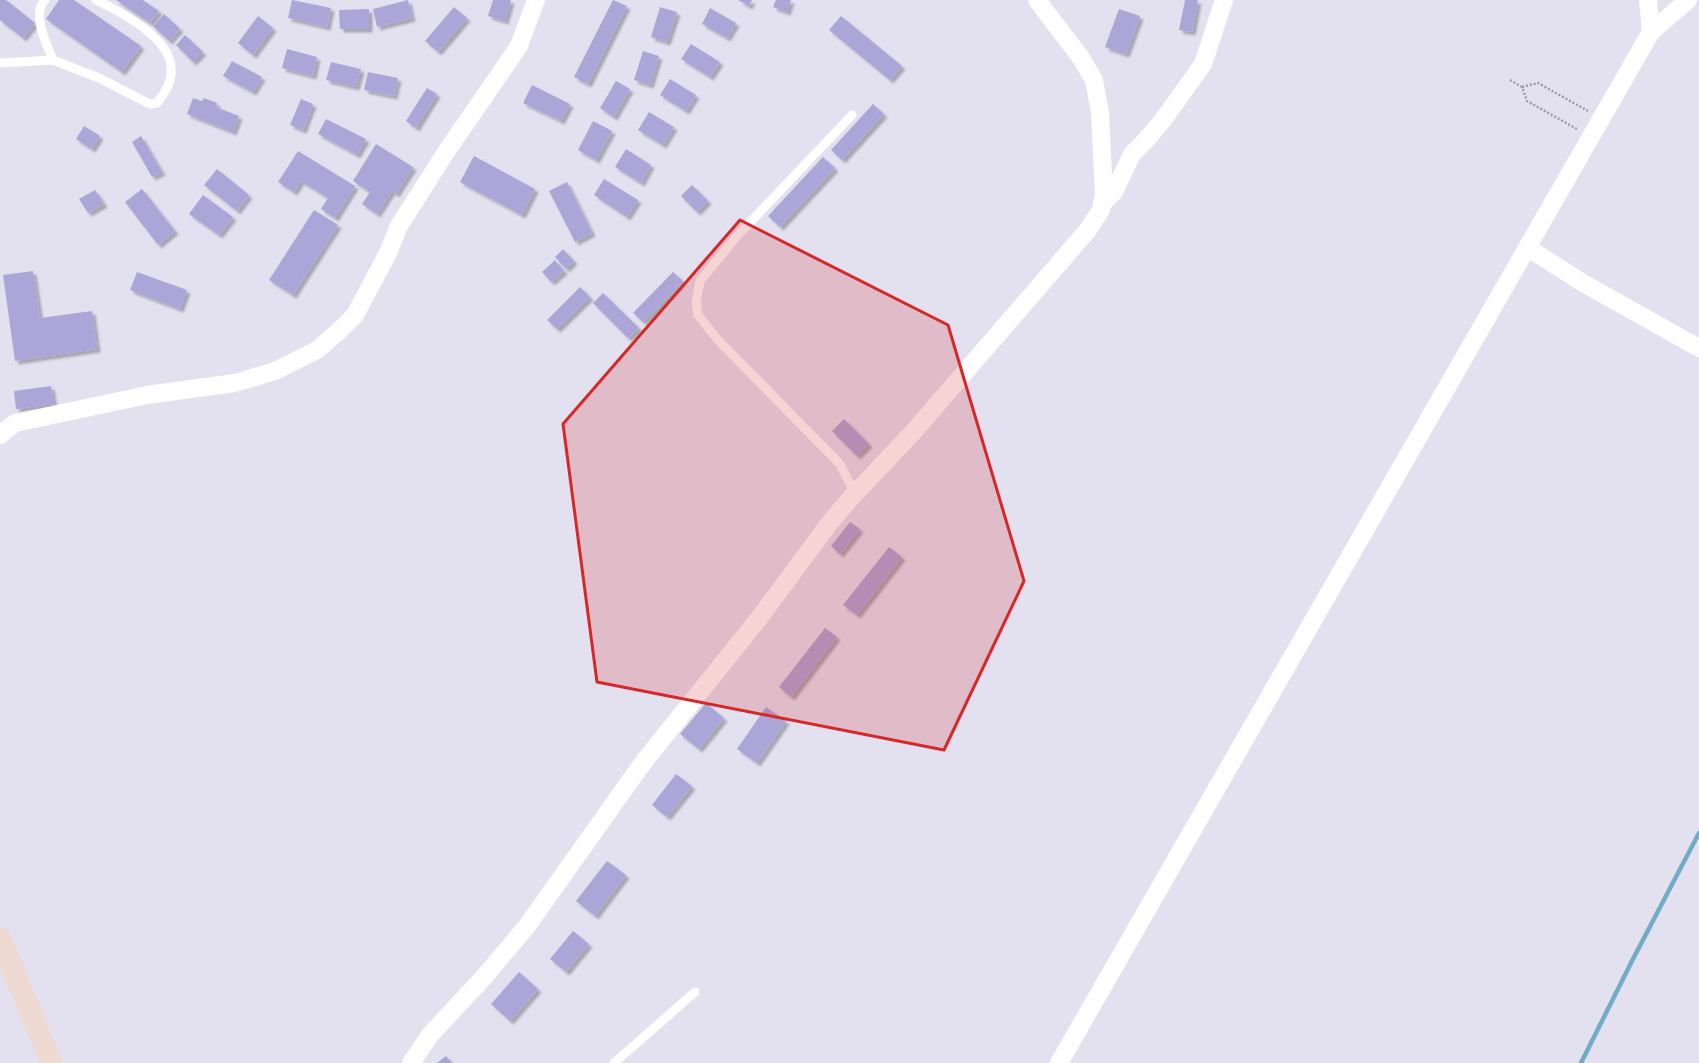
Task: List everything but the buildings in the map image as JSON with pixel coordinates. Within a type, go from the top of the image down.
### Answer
[{"type":"main road","points":[[0,938],[51,1063]]},
{"type":"street","points":[[0,435],[15,423],[147,395],[235,383],[275,371],[317,350],[355,315],[388,253],[399,226],[446,152],[519,46],[536,0]]},
{"type":"street","points":[[411,1063],[430,1035],[484,977],[527,926],[642,764],[760,617],[828,526],[855,494],[915,430],[1087,231],[1101,210],[1104,195],[1100,113],[1094,80],[1081,58],[1037,0]]},
{"type":"street","points":[[1102,204],[1114,192],[1132,154],[1163,120],[1203,64],[1224,0]]},
{"type":"street","points":[[1648,0],[1651,32]]},
{"type":"street","points":[[1059,1063],[1651,32],[1688,0]]},
{"type":"street","points":[[1528,248],[1583,283],[1699,348]]},
{"type":"lane","points":[[45,0],[43,1],[40,11],[40,30],[53,60]]},
{"type":"lane","points":[[0,63],[53,60],[99,78],[150,104],[157,103],[168,88],[172,67],[167,54],[153,35],[114,9],[96,0]]},
{"type":"lane","points":[[852,115],[738,235],[700,281],[696,302],[698,314],[718,340],[840,464],[855,494]]},
{"type":"lane","points":[[614,1063],[695,992]]},
{"type":"path","points":[[1510,80],[1522,87],[1527,101],[1578,129]]},
{"type":"path","points":[[1522,87],[1538,83],[1588,111]]},
{"type":"highlighted area","points":[[740,220],[948,325],[1024,581],[944,750],[597,682],[563,424]]},
{"type":"waterway","points":[[1581,1063],[1633,959],[1699,833]]}]
